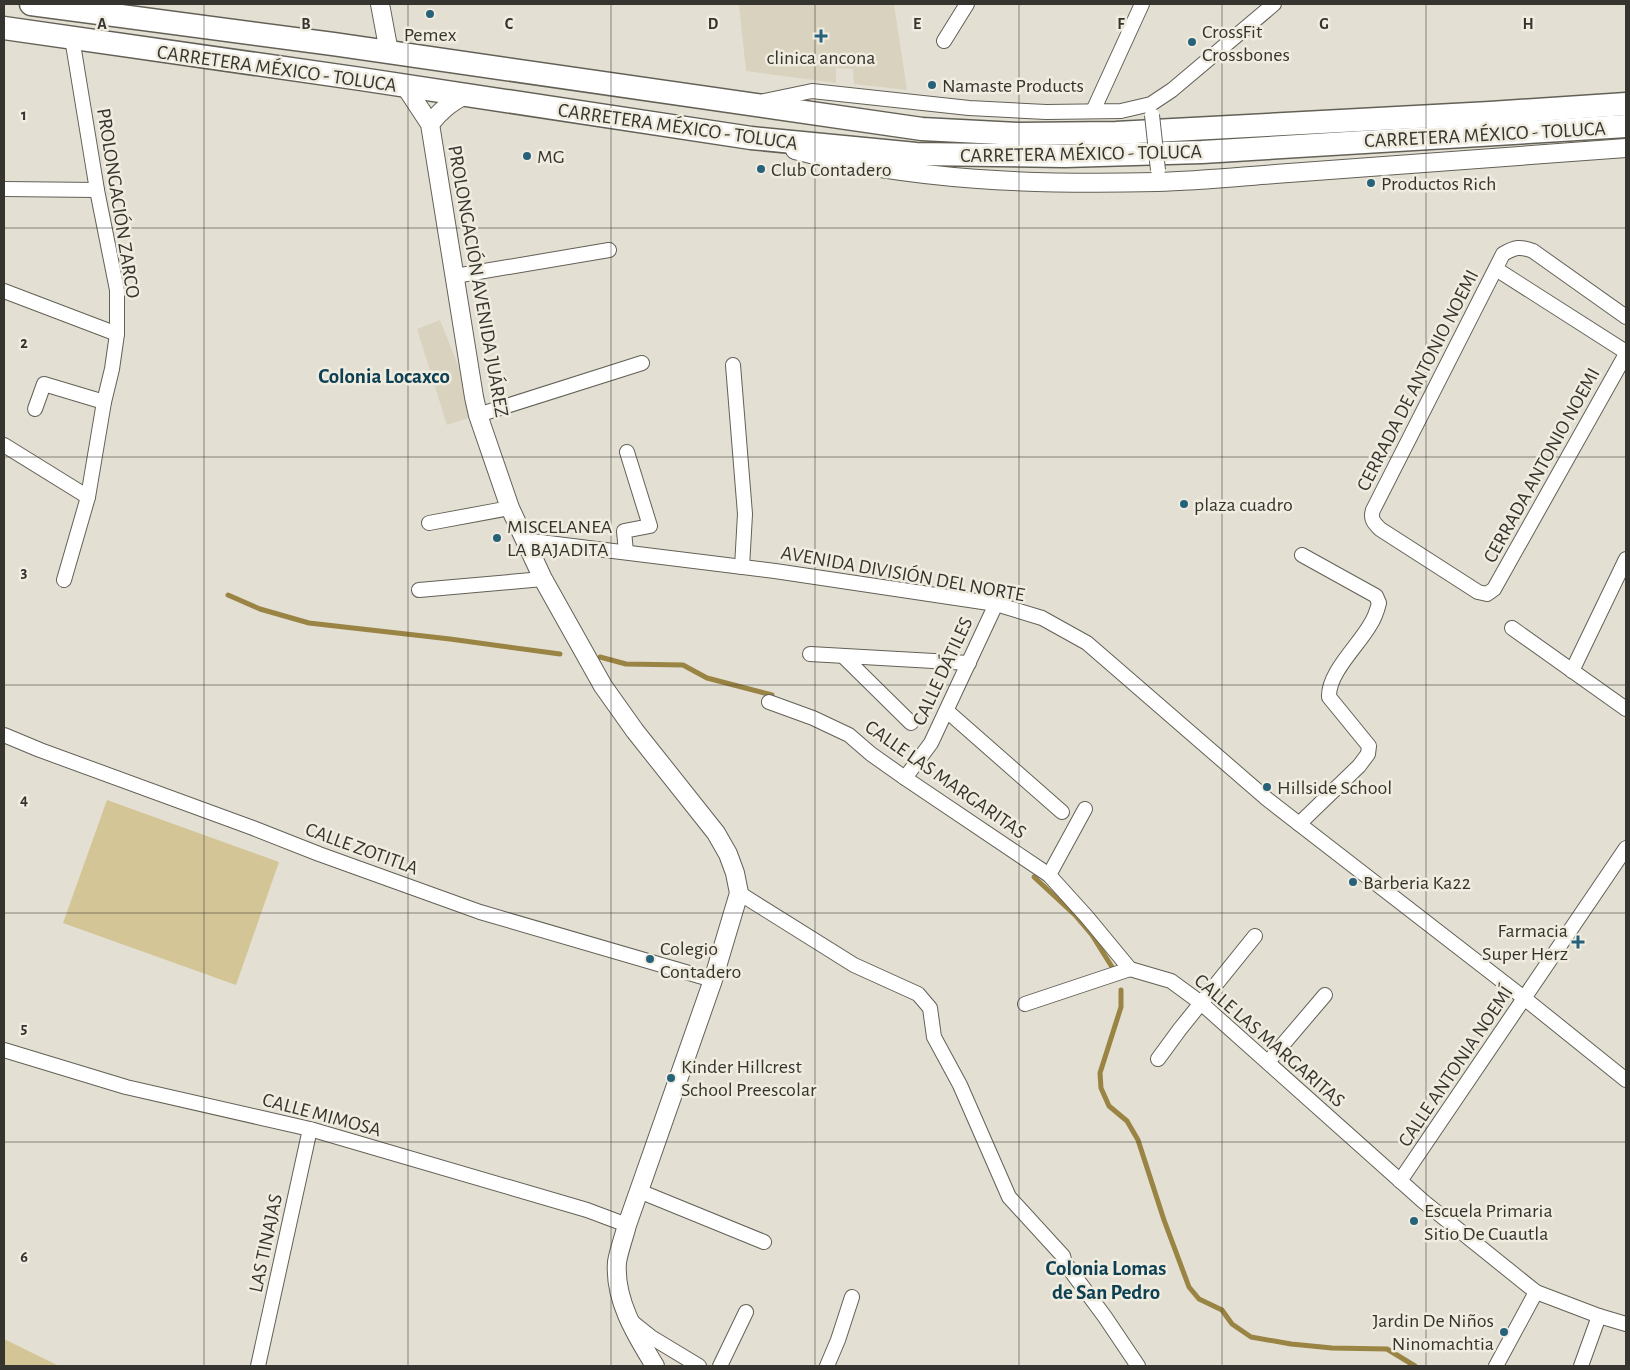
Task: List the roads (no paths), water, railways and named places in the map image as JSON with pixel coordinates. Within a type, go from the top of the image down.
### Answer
[{"type":"main road","name":"CARRETERA MÉXICO - TOLUCA","points":[[31,4],[389,52],[922,129],[1020,134],[1116,133],[1626,104]]},
{"type":"main road","name":"CARRETERA MÉXICO - TOLUCA","points":[[4,28],[751,138],[916,154],[1065,156],[1202,152],[1626,126]]},
{"type":"street","points":[[380,4],[389,52]]},
{"type":"street","points":[[944,41],[967,4]]},
{"type":"street","points":[[1093,111],[1142,4]]},
{"type":"street","points":[[749,104],[812,91],[969,108],[1046,112],[1151,110],[1274,4]]},
{"type":"street","name":"PROLONGACIÓN ZARCO","points":[[64,580],[88,497],[117,334],[117,290],[97,190],[72,38]]},
{"type":"street","name":"PROLONGACIÓN AVENIDA JUÁREZ","points":[[405,86],[430,124],[474,397],[485,414],[510,508],[543,579],[603,686],[635,731],[716,833],[728,854],[735,873],[739,893],[713,980],[627,1225],[618,1262],[619,1290],[627,1318],[655,1366]]},
{"type":"street","name":"PROLONGACIÓN AVENIDA JUÁREZ","points":[[430,124],[449,104],[465,95]]},
{"type":"street","points":[[1151,110],[1158,176]]},
{"type":"street","points":[[751,138],[836,161],[923,174],[1031,181],[1337,170],[1626,148]]},
{"type":"street","points":[[4,190],[97,190]]},
{"type":"street","name":"CERRADA DE ANTONIO NOEMI","points":[[1487,594],[1478,592],[1380,529],[1373,523],[1371,516],[1373,510],[1504,254],[1514,248],[1522,247],[1533,251],[1626,317]]},
{"type":"street","points":[[455,276],[609,250]]},
{"type":"street","points":[[1496,269],[1626,353]]},
{"type":"street","points":[[4,291],[117,334]]},
{"type":"street","name":"CERRADA ANTONIO NOEMI","points":[[1487,594],[1494,589],[1626,353]]},
{"type":"street","points":[[485,414],[642,364]]},
{"type":"street","points":[[733,365],[745,514],[742,566]]},
{"type":"street","points":[[35,410],[44,384],[104,402]]},
{"type":"street","points":[[4,444],[88,497]]},
{"type":"street","points":[[626,552],[624,531],[650,526],[627,452]]},
{"type":"street","points":[[429,523],[510,508]]},
{"type":"street","name":"AVENIDA DIVISIÓN DEL NORTE","points":[[524,540],[742,566],[996,604],[1042,618],[1087,644],[1267,799],[1524,998],[1626,1080]]},
{"type":"street","points":[[1299,824],[1359,766],[1368,754],[1369,746],[1329,697],[1329,688],[1337,672],[1370,625],[1379,603],[1376,596],[1302,555]]},
{"type":"street","points":[[1572,671],[1626,559]]},
{"type":"street","points":[[420,590],[543,579]]},
{"type":"street","name":"CALLE DÁTILES","points":[[905,778],[931,743],[996,604]]},
{"type":"street","points":[[1512,628],[1626,709]]},
{"type":"street","points":[[810,654],[969,663]]},
{"type":"street","points":[[843,656],[912,723]]},
{"type":"street","name":"CALLE LAS MARGARITAS","points":[[769,702],[813,718],[849,735],[871,754],[905,778],[1049,875],[1088,917],[1130,969],[1172,981],[1200,1003],[1400,1182],[1536,1292],[1599,1316],[1626,1324]]},
{"type":"street","points":[[947,710],[1062,812]]},
{"type":"street","name":"CALLE ZOTITLA","points":[[4,735],[319,854],[480,912],[713,980]]},
{"type":"street","points":[[1049,875],[1085,809]]},
{"type":"street","name":"CALLE ANTONIA NOEMÍ","points":[[1400,1182],[1626,848]]},
{"type":"street","points":[[739,893],[854,965],[918,994],[930,1008],[934,1037],[960,1085],[1009,1197],[1062,1256],[1065,1263],[1106,1318],[1138,1366]]},
{"type":"street","points":[[1158,1059],[1200,1003],[1255,936]]},
{"type":"street","points":[[1025,1004],[1130,969]]},
{"type":"street","points":[[1268,1062],[1325,995]]},
{"type":"street","name":"CALLE MIMOSA","points":[[4,1050],[126,1087],[310,1129],[587,1210],[627,1225]]},
{"type":"street","name":"LAS TINAJAS","points":[[258,1366],[310,1129]]},
{"type":"street","points":[[639,1191],[764,1242]]},
{"type":"street","points":[[1496,1366],[1536,1292]]},
{"type":"street","points":[[827,1366],[852,1297]]},
{"type":"street","points":[[720,1366],[746,1312]]},
{"type":"street","points":[[1580,1366],[1599,1316]]},
{"type":"street","points":[[627,1318],[651,1336],[699,1366]]},
{"type":"waterway","points":[[228,595],[260,609],[309,623],[560,654]]},
{"type":"waterway","points":[[600,657],[626,664],[683,665],[707,678],[772,695]]},
{"type":"waterway","points":[[1034,877],[1075,915],[1092,935],[1112,967]]},
{"type":"waterway","points":[[1121,990],[1121,1007],[1100,1073],[1101,1088],[1109,1106],[1127,1121],[1138,1140],[1164,1220],[1189,1287],[1199,1299],[1222,1310],[1232,1324],[1251,1337],[1291,1344],[1332,1348],[1387,1349],[1415,1366]]},
{"type":"place","name":"Pemex","points":[[430,14]]},
{"type":"place","name":"clinica ancona","points":[[821,36]]},
{"type":"place","name":"CrossFit Crossbones","points":[[1192,42]]},
{"type":"place","name":"Namaste Products","points":[[932,85]]},
{"type":"place","name":"MG","points":[[527,156]]},
{"type":"place","name":"Club Contadero","points":[[761,169]]},
{"type":"place","name":"Productos Rich","points":[[1371,183]]},
{"type":"place","name":"plaza cuadro","points":[[1184,504]]},
{"type":"place","name":"MISCELANEA LA BAJADITA","points":[[497,538]]},
{"type":"place","name":"Hillside School","points":[[1267,787]]},
{"type":"place","name":"Barberia Ka22","points":[[1353,882]]},
{"type":"place","name":"Farmacia Super Herz","points":[[1578,942]]},
{"type":"place","name":"Colegio Contadero","points":[[650,959]]},
{"type":"place","name":"Kinder Hillcrest School Preescolar","points":[[671,1078]]},
{"type":"place","name":"Escuela Primaria Sitio De Cuautla","points":[[1414,1221]]},
{"type":"place","name":"Jardin De Niños Ninomachtia","points":[[1504,1332]]},
{"type":"district","name":"Colonia Locaxco","points":[[384,376]]},
{"type":"district","name":"Colonia Lomas de San Pedro","points":[[1106,1280]]}]
